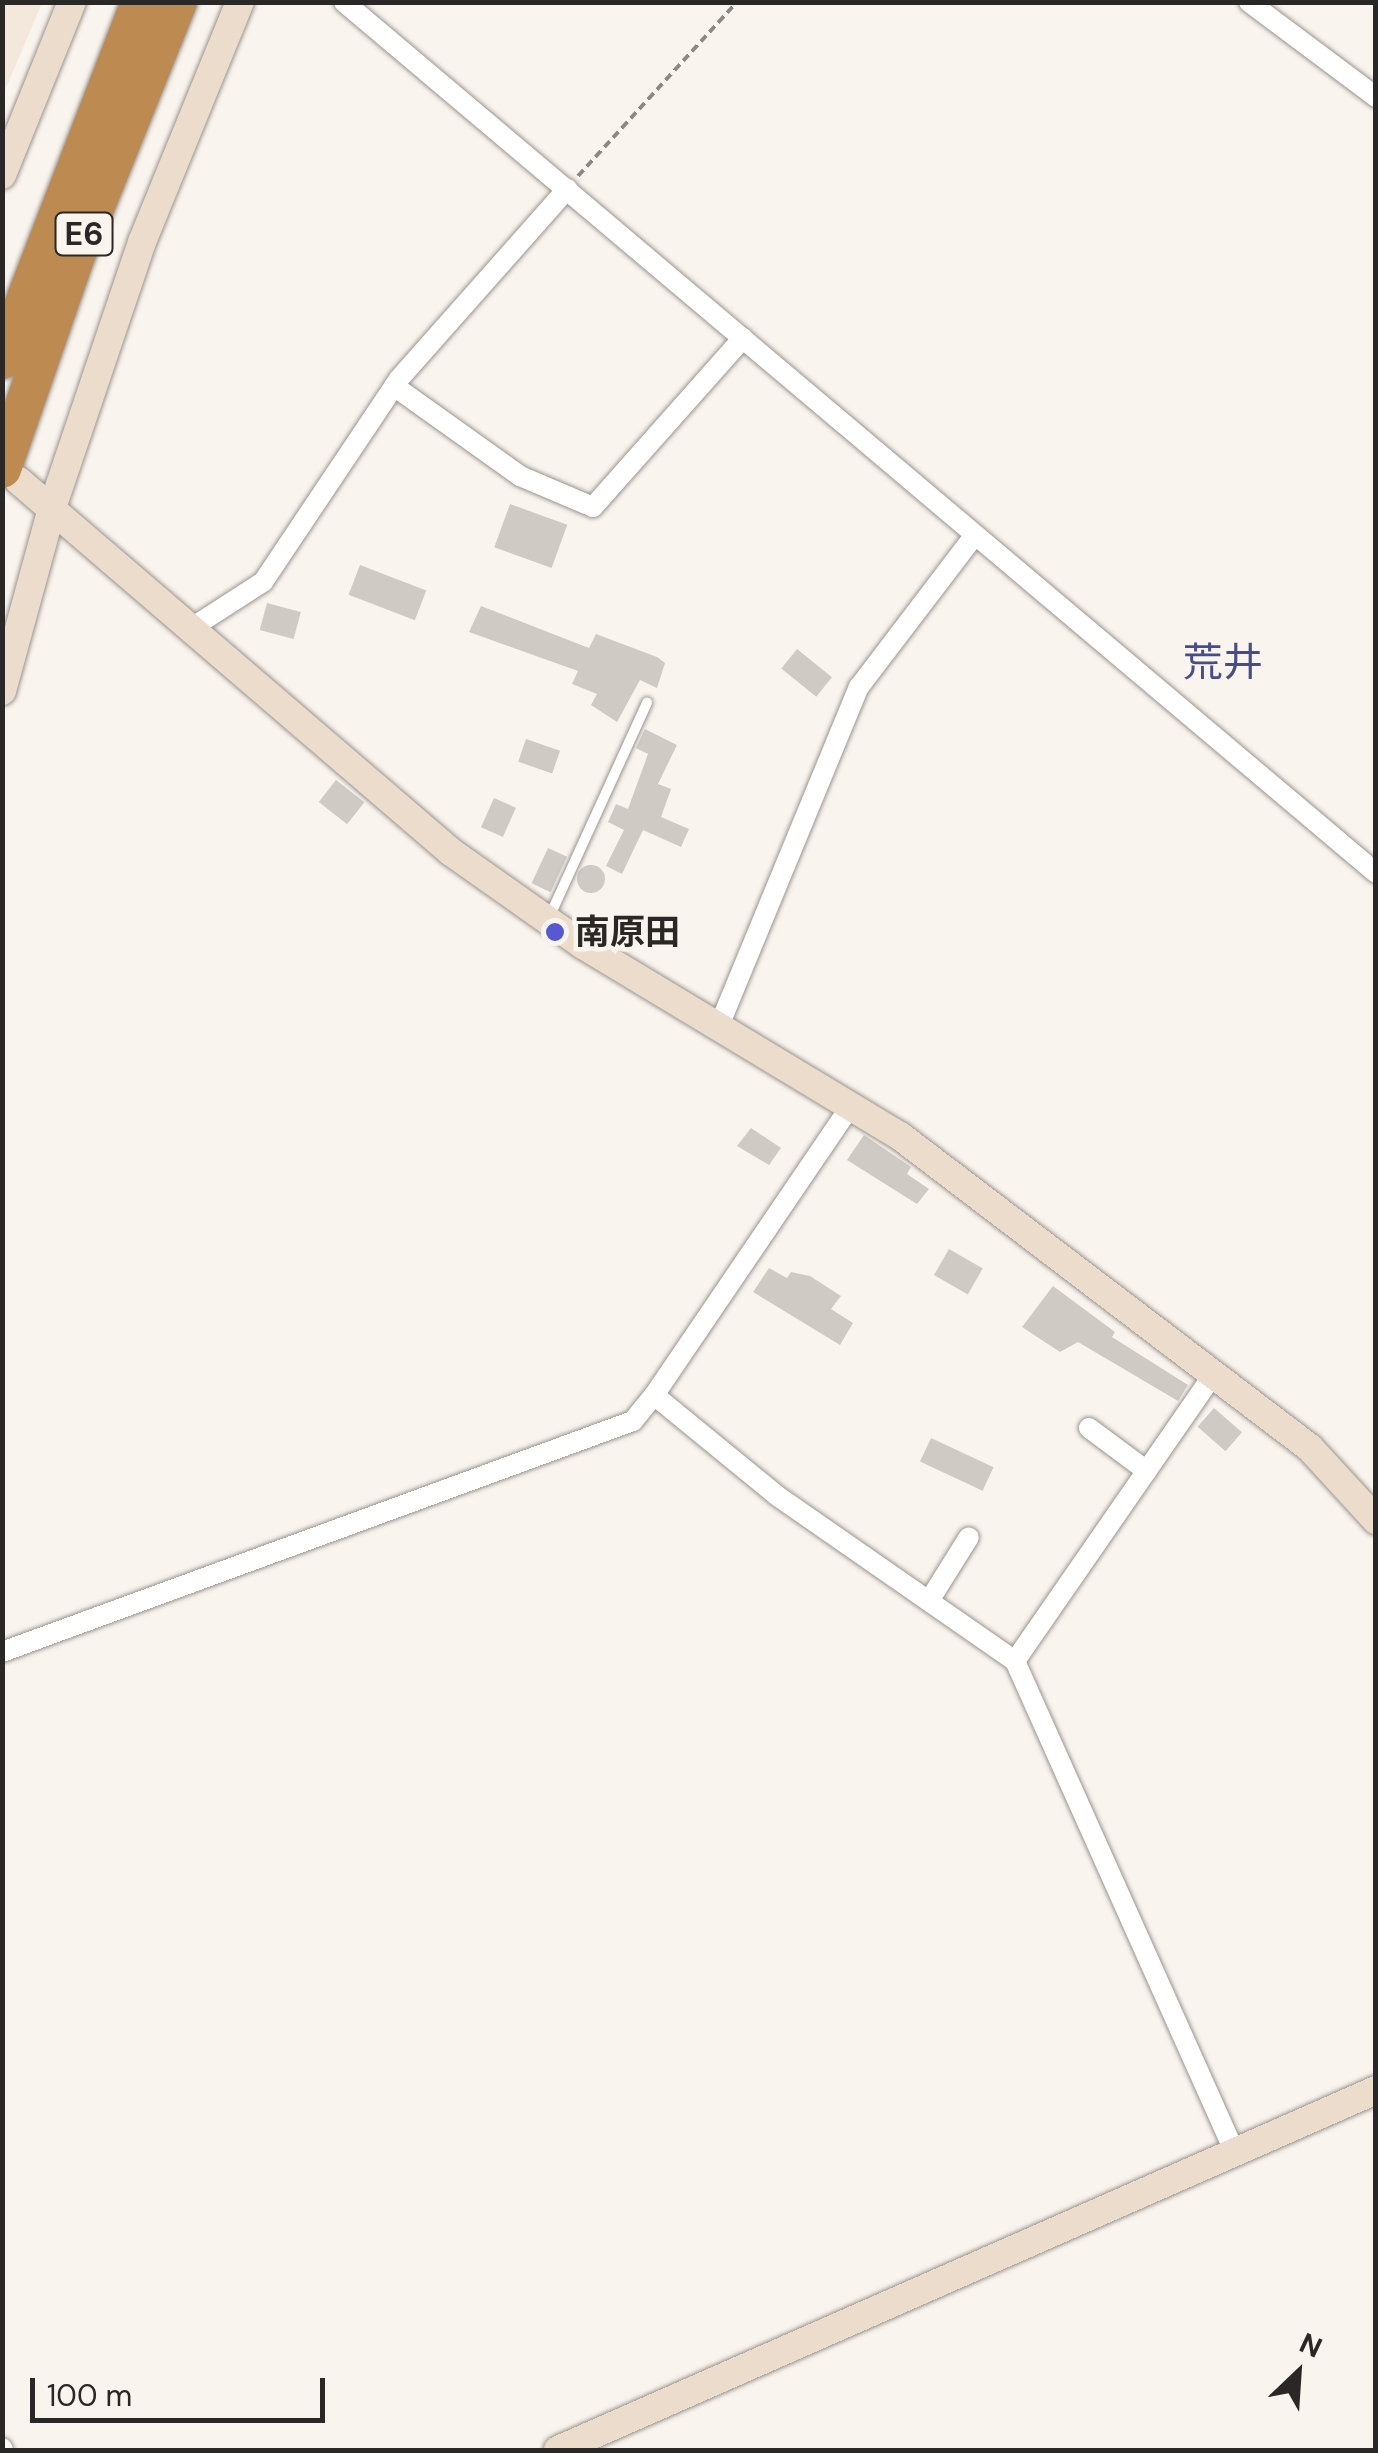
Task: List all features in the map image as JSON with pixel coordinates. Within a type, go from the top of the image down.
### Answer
[{"type":"highway","name":"E6","points":[[2,360],[140,2]]},
{"type":"highway","name":"E6","points":[[11,475],[75,258],[178,2]]},
{"type":"street","points":[[2,175],[72,2]]},
{"type":"street","points":[[2,691],[52,508],[142,242],[240,2]]},
{"type":"street","points":[[344,2],[1376,873]]},
{"type":"street","points":[[1249,2],[1376,97]]},
{"type":"street","points":[[190,630],[262,582],[394,386],[566,189]]},
{"type":"street","points":[[394,386],[520,476],[593,507],[743,338]]},
{"type":"street","points":[[11,475],[391,805],[547,920],[852,1104],[1216,1372],[1310,1448],[1376,1520]]},
{"type":"street","points":[[719,1026],[860,686],[974,535]]},
{"type":"street","points":[[2,1652],[633,1421],[852,1104]]},
{"type":"street","points":[[1015,1661],[1216,1372]]},
{"type":"street","points":[[654,1395],[776,1495],[1015,1661],[1236,2155]]},
{"type":"street","points":[[1089,1428],[1147,1470]]},
{"type":"street","points":[[929,1602],[969,1537]]},
{"type":"street","points":[[558,2450],[1236,2155],[1376,2090]]},
{"type":"lane","points":[[547,920],[647,703]]},
{"type":"path","points":[[566,189],[736,2]]},
{"type":"shaded area","points":[[2,3],[42,3],[3,95]]},
{"type":"building","points":[[510,504],[567,525],[552,568],[494,547]]},
{"type":"building","points":[[360,565],[426,590],[415,620],[349,595]]},
{"type":"building","points":[[267,603],[301,612],[294,639],[260,630]]},
{"type":"building","points":[[481,606],[589,648],[596,634],[657,657],[665,663],[657,688],[640,680],[617,722],[591,705],[597,694],[572,684],[578,671],[469,632]]},
{"type":"building","points":[[797,649],[832,677],[816,697],[781,668]]},
{"type":"building","points":[[645,729],[677,745],[658,784],[671,789],[661,817],[689,829],[681,847],[643,830],[622,874],[606,866],[624,830],[608,822],[616,804],[628,809],[648,754],[636,748]]},
{"type":"building","points":[[526,739],[560,751],[552,773],[518,762]]},
{"type":"building","points":[[336,780],[364,802],[347,824],[319,802]]},
{"type":"building","points":[[494,798],[516,808],[503,837],[481,827]]},
{"type":"building","points":[[548,848],[567,857],[551,892],[532,883]]},
{"type":"building","points":[[591,865],[601,869],[605,879],[601,889],[591,893],[581,889],[577,879],[581,869]]},
{"type":"building","points":[[751,1128],[781,1148],[769,1165],[737,1146]]},
{"type":"building","points":[[864,1135],[911,1167],[907,1174],[929,1189],[917,1204],[847,1160]]},
{"type":"building","points":[[949,1249],[983,1268],[968,1294],[934,1275]]},
{"type":"building","points":[[769,1268],[787,1278],[791,1272],[810,1276],[841,1296],[831,1309],[853,1323],[840,1345],[753,1292]]},
{"type":"building","points":[[1053,1286],[1115,1332],[1112,1337],[1188,1385],[1178,1401],[1078,1342],[1060,1352],[1022,1327]]},
{"type":"building","points":[[1214,1408],[1242,1432],[1226,1451],[1198,1427]]},
{"type":"building","points":[[931,1438],[994,1467],[983,1491],[920,1462]]},
{"type":"place","name":"南原田","points":[[555,932]]},
{"type":"district","name":"荒井","points":[[1223,662]]}]
